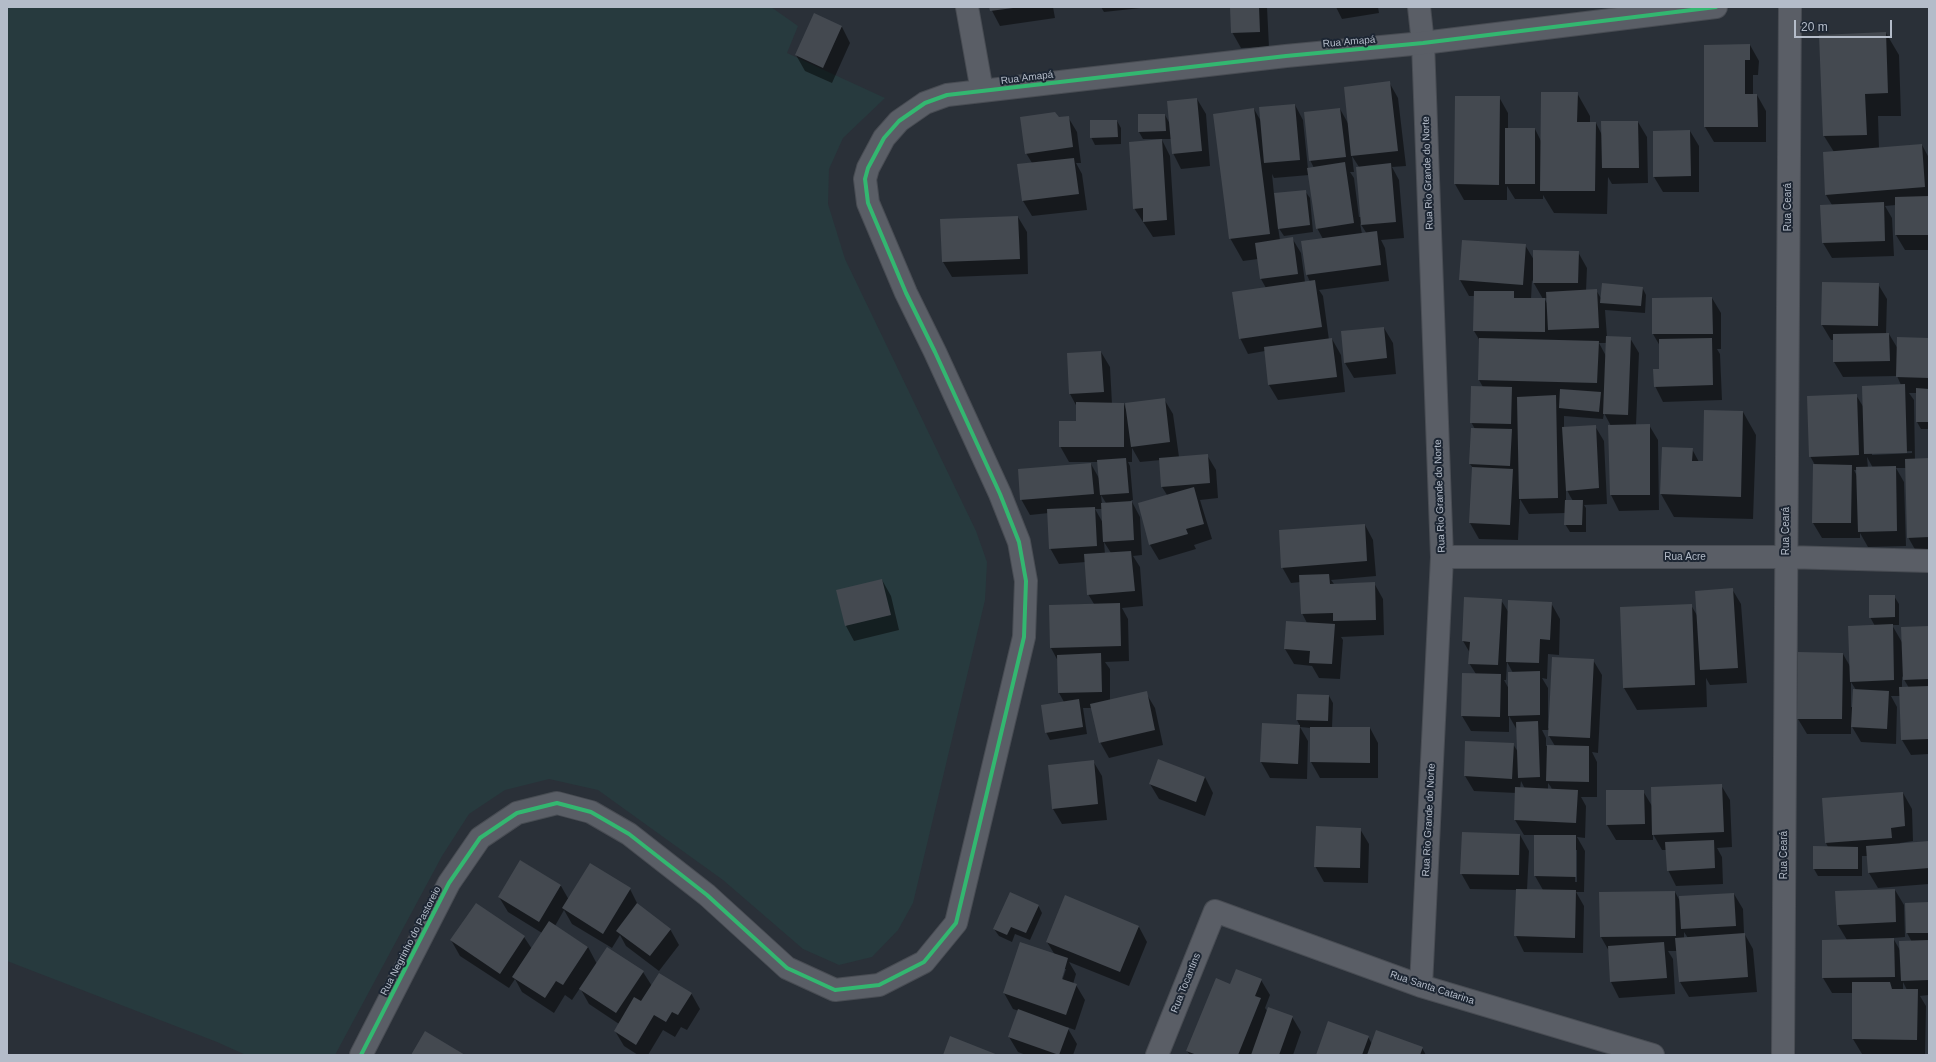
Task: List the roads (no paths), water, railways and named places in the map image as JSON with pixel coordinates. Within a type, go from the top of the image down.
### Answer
[{"type":"street","points":[[967,7],[982,91]]},
{"type":"street","name":"Rua Rio Grande do Norte","points":[[1419,7],[1423,43],[1442,557],[1421,986]]},
{"type":"street","name":"Rua Amapá","points":[[591,812],[629,834],[707,895],[787,968],[835,990],[879,985],[924,962],[956,923],[1024,637],[1026,581],[1019,542],[942,366],[906,293],[868,203],[865,179],[868,168],[884,138],[899,121],[935,98],[947,95],[1286,56],[1423,43],[1716,7]]},
{"type":"street","name":"Rua Ceará","points":[[1782,1055],[1790,7]]},
{"type":"street","name":"Rua Acre","points":[[1442,557],[1786,557],[1929,561]]},
{"type":"street","name":"Rua Negrinho do Pastoreio","points":[[361,1055],[449,883],[480,838],[517,813],[557,803],[591,812]]},
{"type":"street","name":"Rua Santa Catarina","points":[[1215,911],[1421,986],[1653,1055]]},
{"type":"street","name":"Rua Tocantins","points":[[1156,1055],[1215,911]]}]
